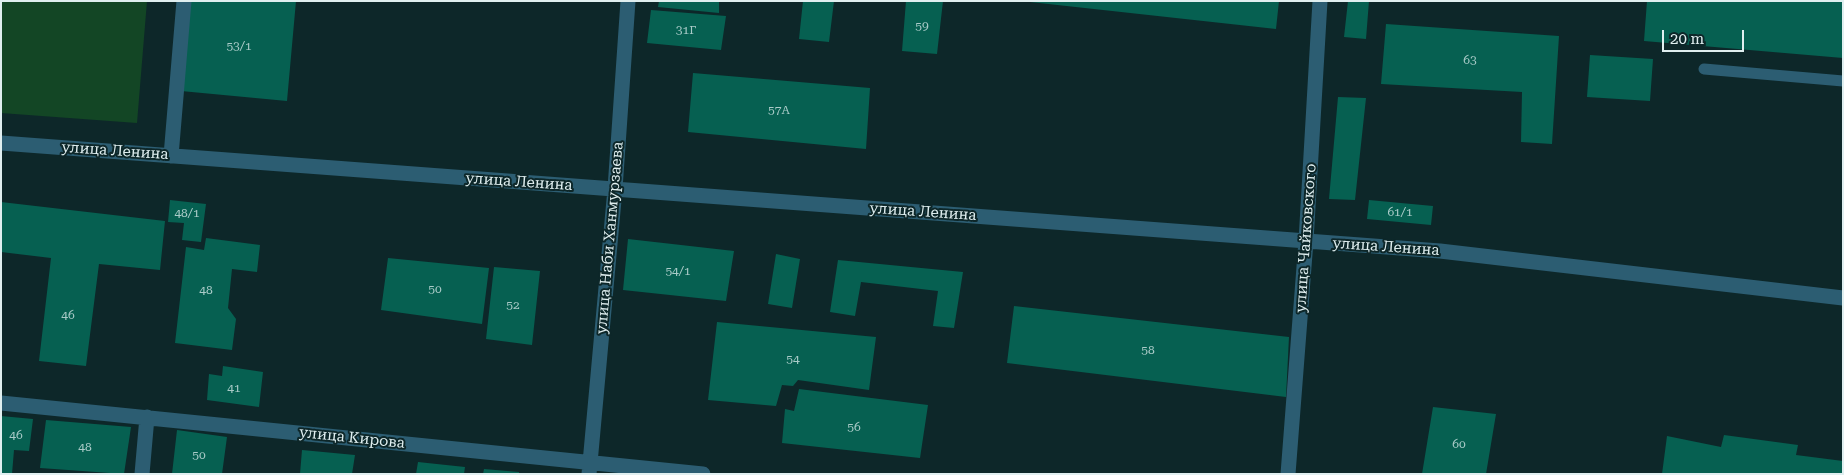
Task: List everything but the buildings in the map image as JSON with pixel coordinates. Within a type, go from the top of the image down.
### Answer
[{"type":"street","points":[[171,156],[184,1]]},
{"type":"street","name":"улица Наби Ханмурзаева","points":[[590,468],[615,189],[628,1]]},
{"type":"street","name":"улица Чайковского","points":[[1288,474],[1306,241],[1320,1]]},
{"type":"street","name":"улица Ленина","points":[[1,143],[1440,251],[1843,298]]},
{"type":"street","name":"улица Кирова","points":[[1,403],[147,417],[590,468],[703,474]]},
{"type":"street","points":[[142,474],[147,417]]},
{"type":"lane","points":[[1704,69],[1843,81]]},
{"type":"green space","points":[[1,1],[147,1],[137,123],[1,113]]}]
